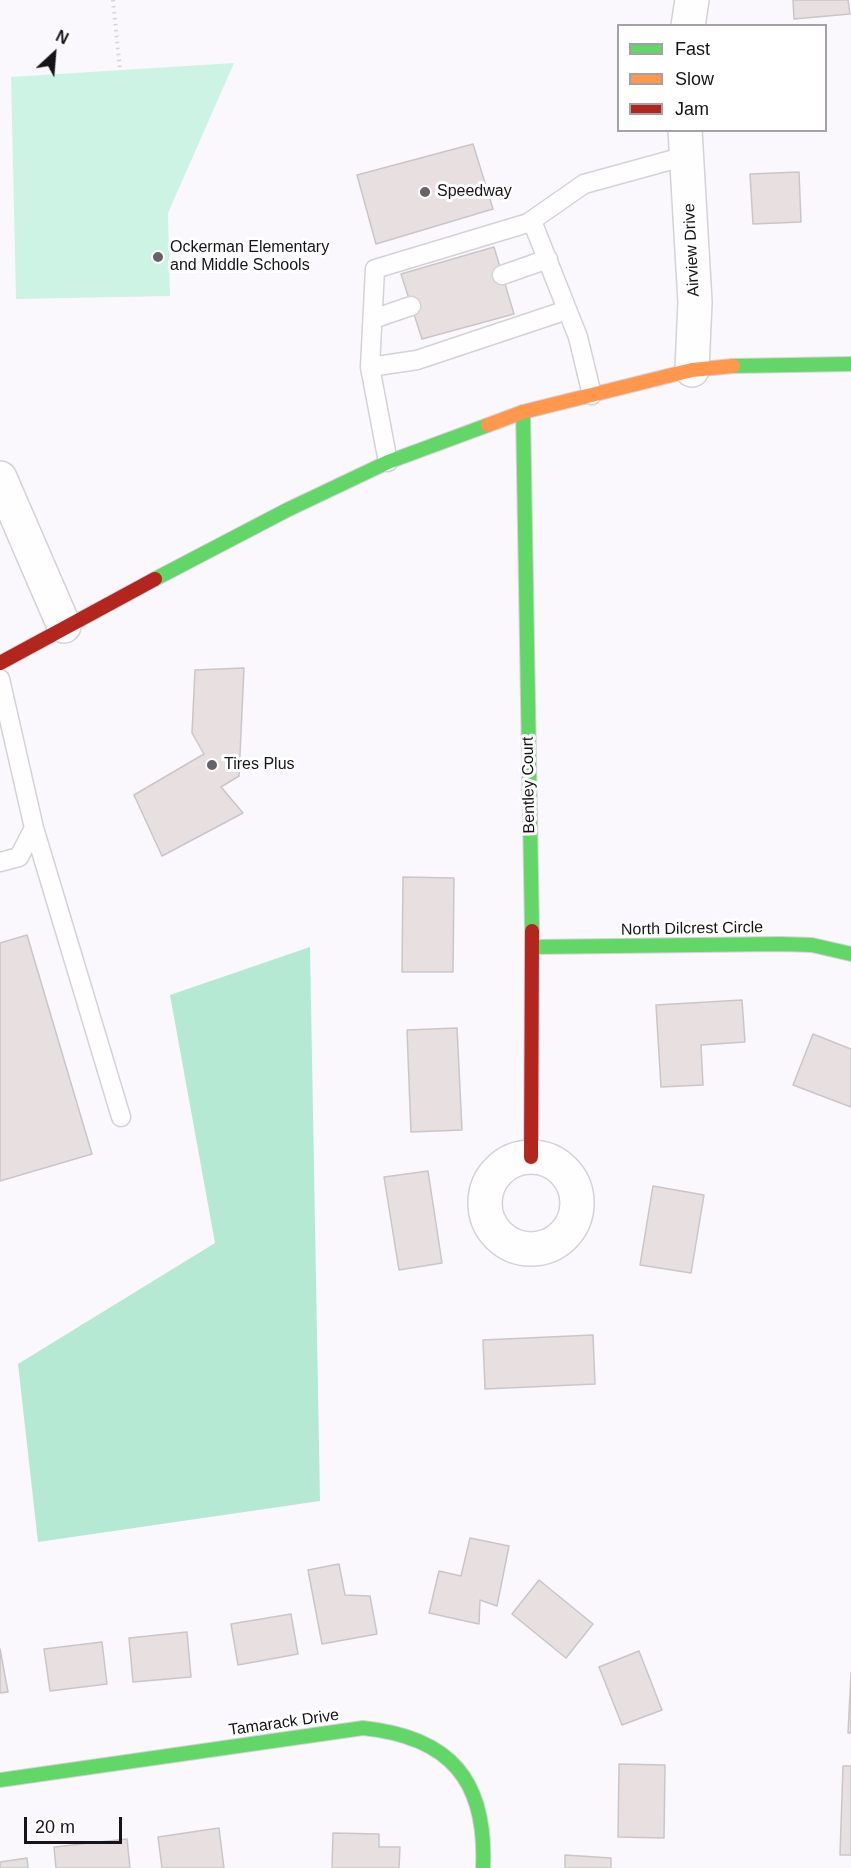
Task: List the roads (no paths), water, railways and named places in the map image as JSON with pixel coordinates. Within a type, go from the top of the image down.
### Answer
[{"type":"street","points":[[688,24],[692,0]]},
{"type":"street","name":"Airview Drive","points":[[685,143],[695,302],[692,370]]},
{"type":"street","points":[[0,663],[64,626],[286,510],[388,462],[523,412],[692,370],[740,365],[851,364]]},
{"type":"street","name":"Bentley Court","points":[[523,412],[532,947],[531,1157]]},
{"type":"street","points":[[0,478],[64,626]]},
{"type":"street","name":"North Dilcrest Circle","points":[[532,947],[781,944],[812,945],[851,954]]},
{"type":"street","name":"Tamarack Drive","points":[[0,1780],[363,1728],[387,1729],[427,1743],[457,1769],[476,1799],[482,1820],[483,1868]]},
{"type":"lane","points":[[388,462],[370,367],[375,269],[532,221],[584,184],[685,143]]},
{"type":"lane","points":[[532,221],[578,337],[591,395]]},
{"type":"lane","points":[[502,275],[548,260]]},
{"type":"lane","points":[[373,319],[411,306]]},
{"type":"lane","points":[[370,367],[417,360],[567,310]]},
{"type":"lane","points":[[0,679],[34,828],[121,1117]]},
{"type":"lane","points":[[0,862],[20,857],[34,828]]},
{"type":"place","name":"Speedway","points":[[425,192]]},
{"type":"place","name":"Ockerman Elementary and Middle Schools","points":[[158,257]]},
{"type":"place","name":"Tires Plus","points":[[212,765]]}]
